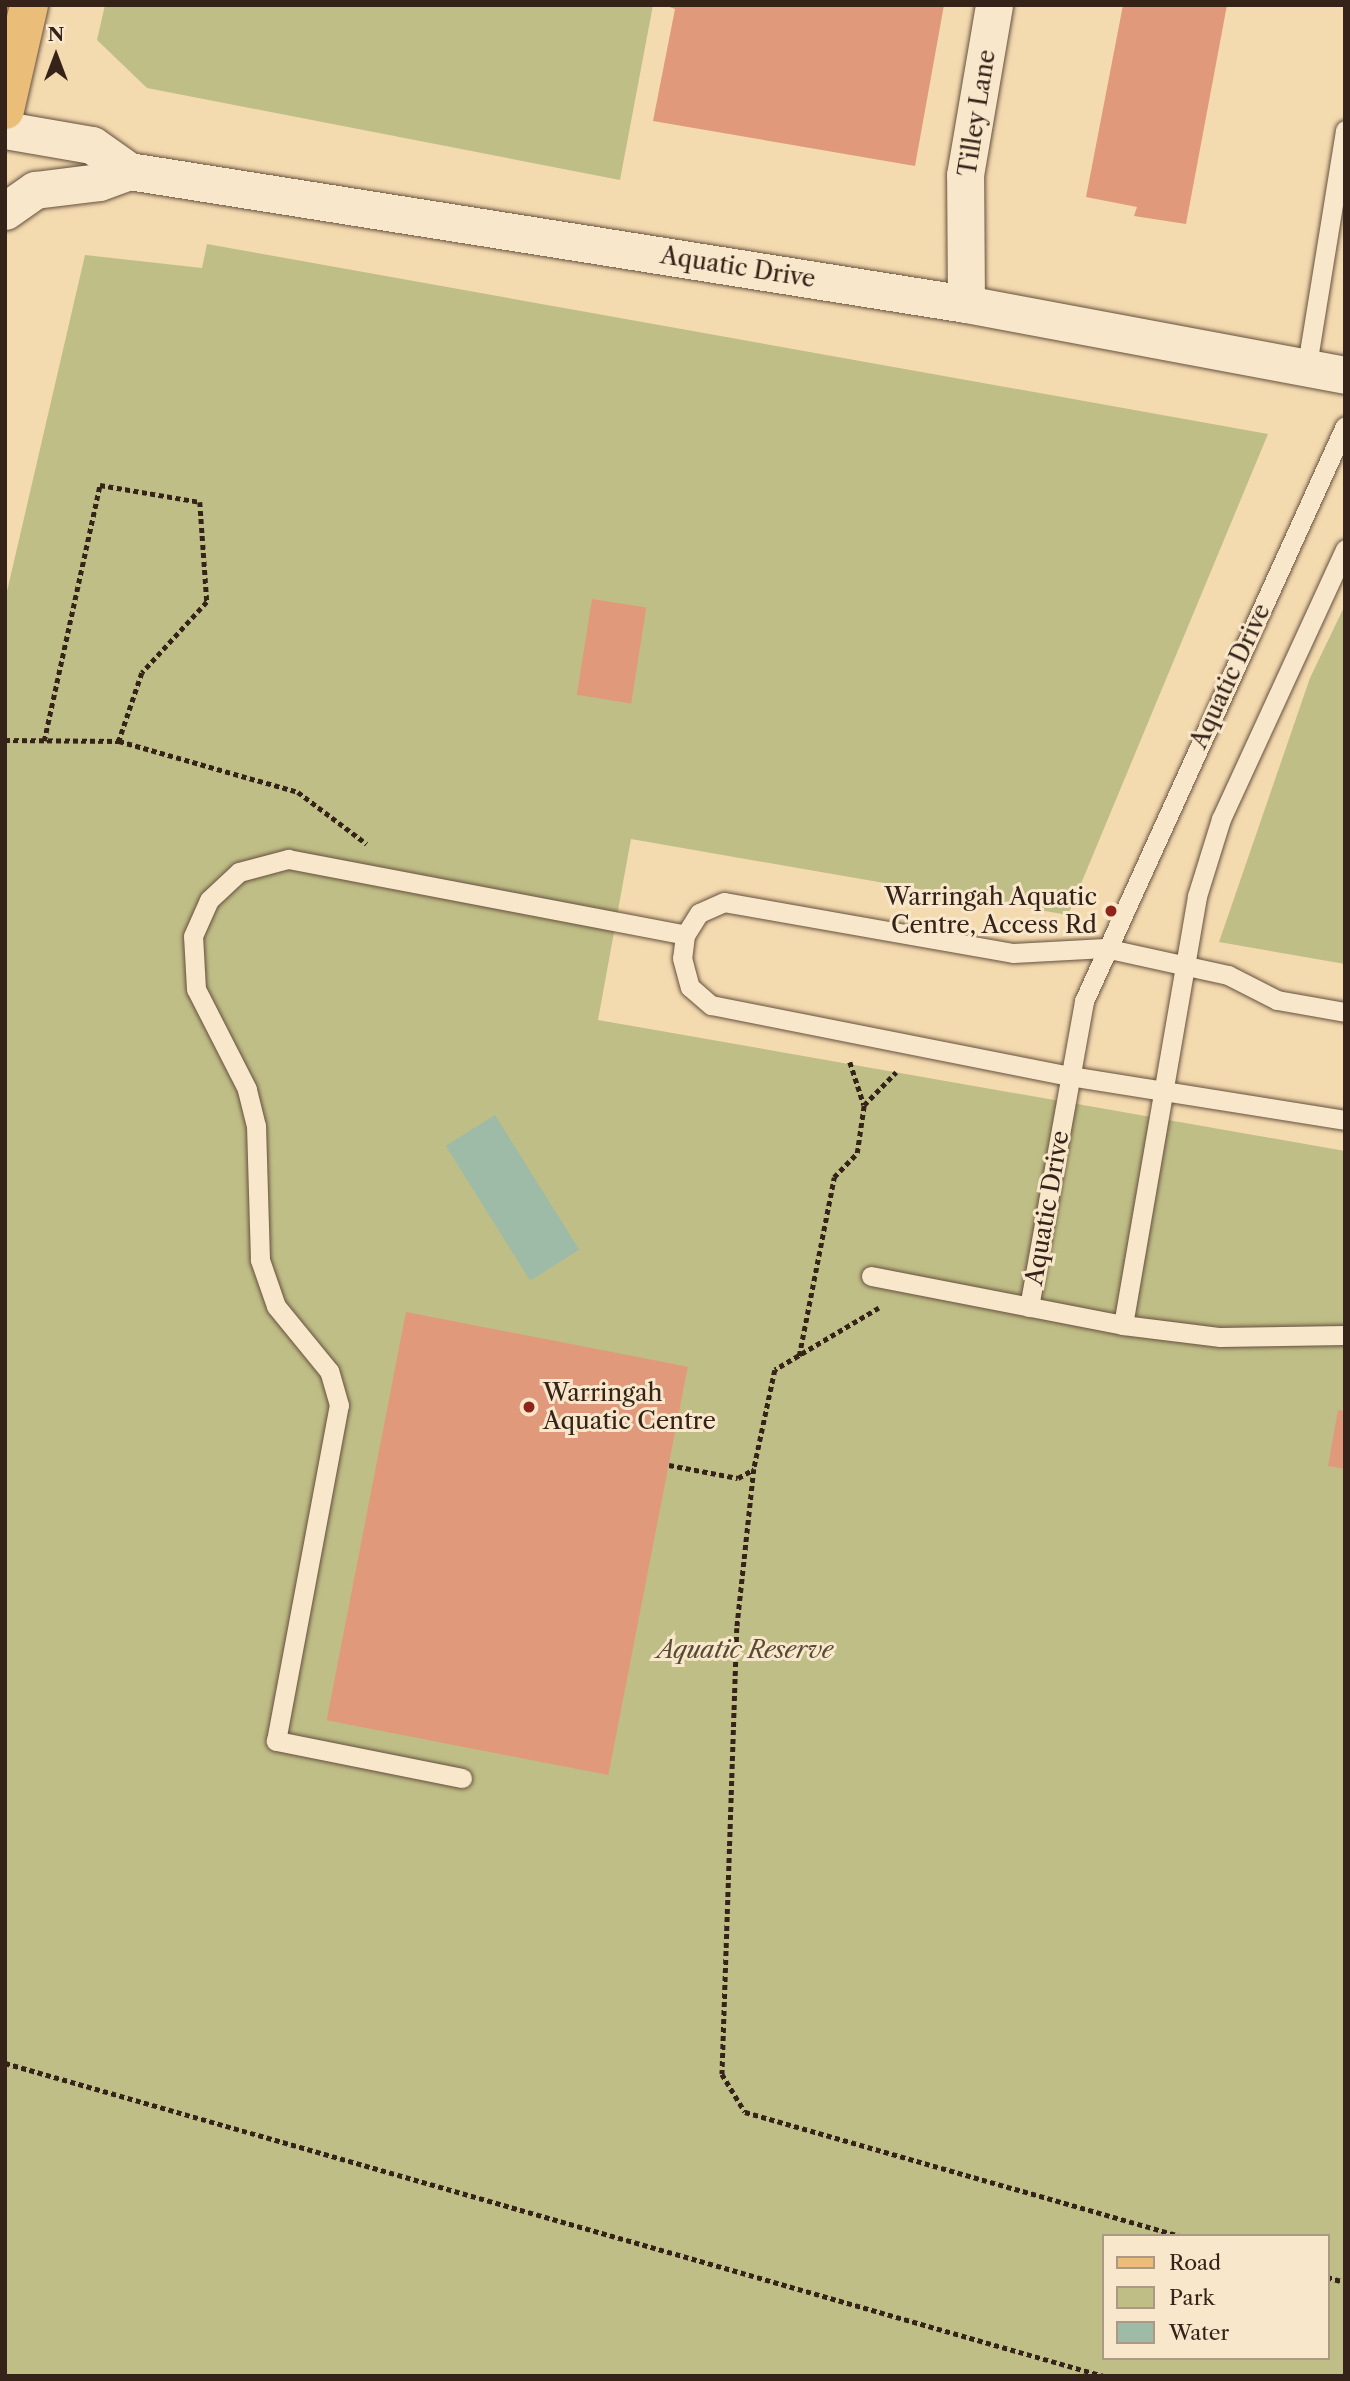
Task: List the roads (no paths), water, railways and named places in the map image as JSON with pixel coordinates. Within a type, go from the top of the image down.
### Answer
[{"type":"main road","points":[[5,110],[29,5]]},
{"type":"street","name":"Tilley Lane","points":[[966,304],[965,175],[994,5]]},
{"type":"street","name":"Aquatic Drive","points":[[5,130],[92,145],[129,171],[966,304],[1307,365],[1345,375]]},
{"type":"street","name":"Aquatic Drive","points":[[5,211],[35,190],[99,182],[129,171]]},
{"type":"lane","points":[[1307,365],[1345,130]]},
{"type":"lane","name":"Aquatic Drive","points":[[1345,426],[1105,947],[1084,1001],[1029,1307],[1123,1325],[1167,1091],[1185,964],[1221,819],[1345,549]]},
{"type":"lane","points":[[462,1778],[276,1741],[340,1405],[329,1371],[276,1306],[260,1260],[256,1126],[247,1089],[196,989],[194,936],[209,900],[239,872],[288,859],[685,934]]},
{"type":"lane","points":[[1345,1012],[1277,1000],[1227,975],[1105,947],[1013,953],[724,902],[699,913],[685,934],[682,958],[690,986],[711,1005],[1070,1076],[1345,1120]]},
{"type":"lane","points":[[872,1276],[1029,1307]]},
{"type":"lane","points":[[1123,1325],[1220,1337],[1345,1335]]},
{"type":"water","points":[[495,1115],[579,1250],[530,1281],[446,1146]]},
{"type":"place","name":"Warringah Aquatic Centre, Access Rd","points":[[1111,911]]},
{"type":"place","name":"Warringah Aquatic Centre","points":[[529,1407]]},
{"type":"park label","name":"Aquatic Reserve","points":[[745,1650]]}]
